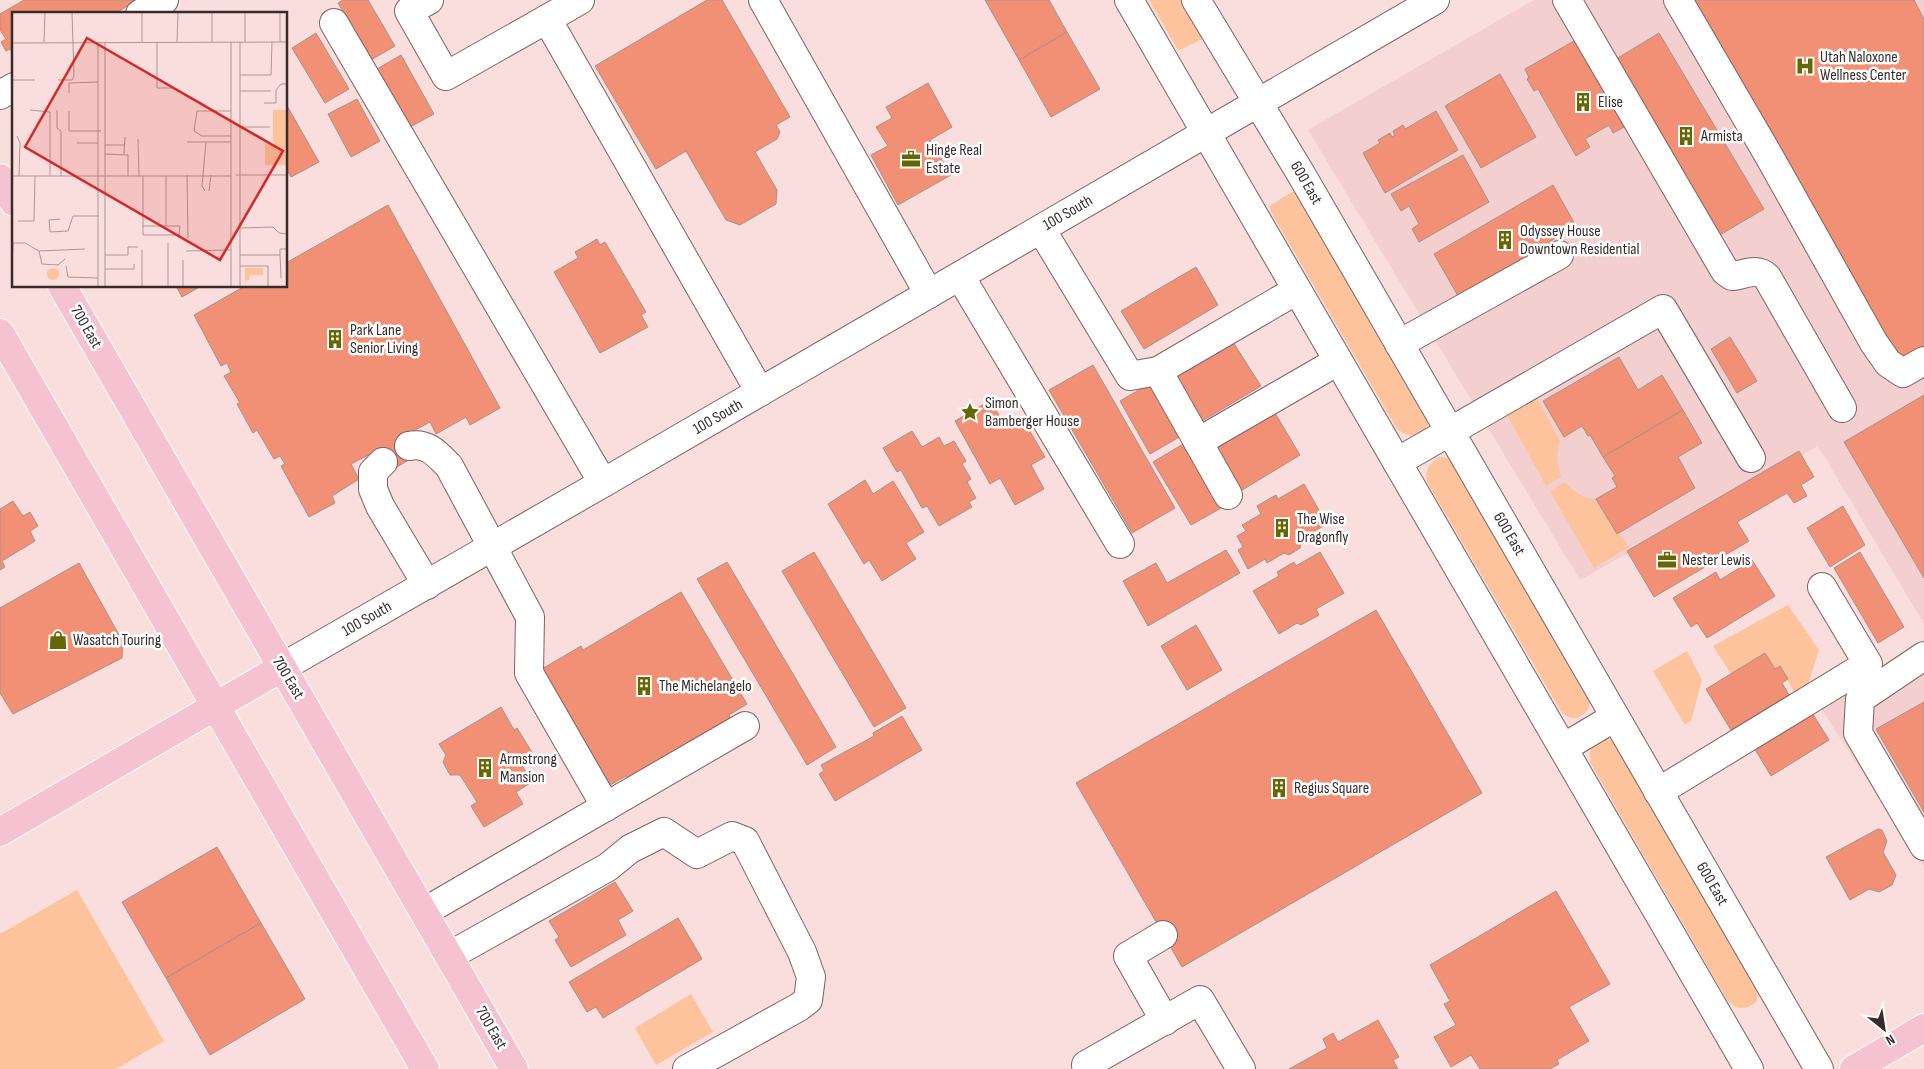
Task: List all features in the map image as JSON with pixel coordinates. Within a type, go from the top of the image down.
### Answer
[{"type":"main road","points":[[0,178],[12,199]]},
{"type":"main road","name":"700 East","points":[[63,288],[514,1069]]},
{"type":"main road","points":[[0,332],[172,632],[217,706],[419,1067]]},
{"type":"main road","name":"100 South","points":[[0,832],[281,668]]},
{"type":"main road","points":[[1854,1069],[1924,1028]]},
{"type":"street","points":[[143,12],[164,0]]},
{"type":"street","points":[[429,0],[409,12],[446,76],[580,0]]},
{"type":"street","points":[[762,0],[929,294]]},
{"type":"street","points":[[1129,0],[1749,1069]]},
{"type":"street","name":"600 East","points":[[1196,0],[1450,431],[1819,1069]]},
{"type":"street","name":"100 South","points":[[281,668],[493,547],[1434,0]]},
{"type":"street","points":[[1566,0],[1725,271],[1732,276],[1755,271],[1767,276],[1842,408]]},
{"type":"street","points":[[1678,0],[1769,156],[1874,343],[1888,363],[1903,373],[1924,361]]},
{"type":"street","points":[[547,19],[760,392]]},
{"type":"street","points":[[334,22],[603,483]]},
{"type":"street","points":[[0,95],[12,89]]},
{"type":"street","points":[[1041,229],[1130,376],[1158,371],[1297,290]]},
{"type":"street","points":[[1399,344],[1559,255]]},
{"type":"street","points":[[960,276],[1120,544]]},
{"type":"street","points":[[1397,462],[1663,309],[1751,458]]},
{"type":"street","points":[[1198,442],[1338,361]]},
{"type":"street","points":[[1158,371],[1228,496]]},
{"type":"street","points":[[409,446],[417,444],[434,451],[449,466],[530,617],[529,674],[606,807]]},
{"type":"street","points":[[383,462],[373,472],[373,489],[380,506],[427,585]]},
{"type":"street","points":[[1658,792],[1868,664],[1822,587]]},
{"type":"street","points":[[1924,656],[1860,699],[1858,733],[1924,846]]},
{"type":"street","points":[[1563,748],[1615,717]]},
{"type":"street","points":[[424,912],[746,726]]},
{"type":"street","points":[[449,956],[608,866],[630,849],[664,832],[697,854],[732,836],[744,841],[802,952],[811,977],[811,989],[808,1000],[799,1007],[687,1069]]},
{"type":"street","points":[[1163,934],[1128,956],[1165,1020]]},
{"type":"street","points":[[1086,1065],[1200,1000],[1242,1069]]},
{"type":"shaded area","points":[[1149,0],[1188,0],[1206,37],[1178,50]]},
{"type":"shaded area","points":[[1534,0],[1924,0],[1924,624],[1818,446],[1580,580],[1308,130]]},
{"type":"shaded area","points":[[1297,189],[1429,419],[1428,425],[1421,433],[1416,435],[1405,434],[1396,427],[1272,214],[1269,206]]},
{"type":"shaded area","points":[[1537,398],[1560,441],[1557,459],[1561,477],[1546,486],[1507,415]]},
{"type":"shaded area","points":[[1439,457],[1449,458],[1457,464],[1591,698],[1588,709],[1581,716],[1572,718],[1562,713],[1427,482],[1429,467]]},
{"type":"shaded area","points":[[1565,482],[1579,494],[1587,498],[1596,499],[1617,534],[1619,533],[1629,547],[1594,568],[1550,491]]},
{"type":"shaded area","points":[[1788,605],[1819,650],[1806,691],[1797,697],[1780,666],[1775,669],[1765,653],[1731,674],[1713,646]]},
{"type":"shaded area","points":[[1924,646],[1924,867],[1822,710]]},
{"type":"shaded area","points":[[1687,651],[1702,680],[1691,721],[1685,725],[1653,671]]},
{"type":"shaded area","points":[[1606,738],[1614,740],[1758,985],[1757,1001],[1750,1006],[1742,1008],[1734,1006],[1727,1000],[1591,764],[1590,754],[1592,748]]},
{"type":"shaded area","points":[[77,890],[164,1041],[116,1069],[0,1069],[0,934]]},
{"type":"shaded area","points":[[691,994],[713,1032],[656,1065],[635,1028]]},
{"type":"building","points":[[24,0],[137,0],[117,12],[12,12],[12,52],[10,49],[6,51],[1,42],[6,39],[0,30],[0,14]]},
{"type":"building","points":[[343,0],[368,0],[395,46],[371,60],[338,3]]},
{"type":"building","points":[[707,0],[722,0],[790,117],[776,125],[780,132],[777,139],[755,152],[777,190],[776,204],[740,225],[726,220],[686,151],[656,169],[595,66]]},
{"type":"building","points":[[985,0],[1049,0],[1067,32],[1019,60]]},
{"type":"building","points":[[1694,0],[1914,0],[1924,19],[1924,348],[1900,362]]},
{"type":"building","points":[[1067,32],[1100,89],[1051,117],[1019,60]]},
{"type":"building","points":[[316,33],[349,89],[325,103],[292,48]]},
{"type":"building","name":"Armista","points":[[1659,33],[1764,209],[1713,239],[1608,64]]},
{"type":"building","name":"Elise","points":[[1581,37],[1626,126],[1613,133],[1609,125],[1585,139],[1590,147],[1576,156],[1538,89],[1534,91],[1527,79],[1529,78],[1525,69]]},
{"type":"building","points":[[401,55],[434,114],[410,127],[377,69]]},
{"type":"building","points":[[1500,74],[1536,137],[1481,168],[1445,106]]},
{"type":"building","points":[[928,83],[952,127],[930,140],[951,175],[898,205],[871,155],[888,146],[876,127],[892,118],[886,107]]},
{"type":"building","points":[[357,99],[380,141],[351,157],[328,114]]},
{"type":"building","points":[[288,108],[319,162],[291,177],[288,172]]},
{"type":"building","points":[[1436,111],[1458,150],[1385,193],[1363,153],[1380,143],[1378,140],[1390,133],[1392,137],[1395,135],[1393,131],[1403,125],[1405,129]]},
{"type":"building","points":[[1463,155],[1489,202],[1419,242],[1412,229],[1419,224],[1409,206],[1401,211],[1391,194]]},
{"type":"building","name":"Odyssey House Downtown Residential","points":[[1553,185],[1576,226],[1458,296],[1434,254]]},
{"type":"building","name":"Park Lane Senior Living","points":[[388,205],[500,408],[470,425],[466,417],[436,434],[430,422],[404,436],[415,456],[389,472],[376,451],[351,464],[359,479],[332,496],[335,503],[309,517],[281,466],[285,464],[280,456],[274,459],[257,430],[253,433],[237,404],[240,403],[224,376],[231,372],[227,363],[221,366],[194,315],[241,288],[288,288],[288,262]]},
{"type":"building","points":[[597,239],[600,245],[605,242],[646,312],[641,315],[648,327],[600,353],[554,272],[578,258],[575,252]]},
{"type":"building","points":[[1196,267],[1218,305],[1144,349],[1121,311]]},
{"type":"building","points":[[177,288],[198,288],[182,297]]},
{"type":"building","points":[[1730,337],[1757,381],[1737,393],[1711,349]]},
{"type":"building","points":[[1233,342],[1261,386],[1199,423],[1172,378]]},
{"type":"building","points":[[1619,357],[1638,390],[1662,375],[1683,410],[1603,457],[1590,435],[1588,436],[1582,426],[1564,437],[1543,401]]},
{"type":"building","points":[[1093,365],[1175,508],[1132,533],[1049,390]]},
{"type":"building","points":[[1151,383],[1181,436],[1150,454],[1120,401]]},
{"type":"building","points":[[1924,395],[1924,578],[1844,442]]},
{"type":"building","points":[[991,400],[1005,427],[1022,418],[1045,457],[1031,465],[1044,489],[1015,505],[1000,478],[990,484],[955,421]]},
{"type":"building","points":[[1272,408],[1300,455],[1239,492],[1211,446]]},
{"type":"building","points":[[1683,410],[1702,443],[1678,457],[1695,488],[1617,534],[1596,499],[1617,487],[1612,478],[1615,476],[1603,457]]},
{"type":"building","points":[[912,431],[922,447],[939,437],[944,446],[954,441],[966,461],[962,464],[971,479],[967,482],[976,498],[969,502],[972,507],[939,526],[927,506],[922,508],[901,470],[897,472],[883,448]]},
{"type":"building","points":[[1185,443],[1223,507],[1191,525],[1153,462]]},
{"type":"building","points":[[1799,451],[1814,477],[1801,485],[1807,496],[1794,503],[1787,493],[1737,522],[1749,541],[1654,597],[1627,551]]},
{"type":"building","points":[[865,480],[873,494],[893,481],[924,532],[906,543],[916,559],[882,581],[869,560],[864,564],[828,504]]},
{"type":"building","name":"The Wise Dragonfly","points":[[1304,484],[1327,524],[1301,539],[1300,548],[1289,555],[1284,553],[1267,563],[1265,559],[1248,569],[1238,550],[1243,547],[1237,536],[1246,531],[1242,525],[1261,514],[1257,506],[1276,495],[1278,499]]},
{"type":"building","points":[[13,501],[23,516],[30,512],[38,526],[30,531],[35,541],[2,561],[5,567],[0,570],[0,509]]},
{"type":"building","points":[[1843,506],[1865,545],[1830,567],[1807,528]]},
{"type":"building","points":[[1226,550],[1240,573],[1148,626],[1123,581],[1156,563],[1167,583]]},
{"type":"building","points":[[814,552],[906,708],[874,727],[782,571]]},
{"type":"building","points":[[1320,552],[1344,593],[1316,609],[1319,615],[1301,625],[1297,623],[1279,634],[1253,591],[1279,576],[1277,572],[1294,562],[1296,566]]},
{"type":"building","points":[[1860,552],[1904,627],[1878,643],[1834,568]]},
{"type":"building","points":[[1752,560],[1775,596],[1707,638],[1697,623],[1691,627],[1673,598],[1716,572],[1720,580]]},
{"type":"building","points":[[727,562],[836,747],[807,765],[697,579]]},
{"type":"building","points":[[79,563],[123,642],[122,658],[13,714],[0,693],[0,608]]},
{"type":"building","name":"The Michelangelo","points":[[681,592],[747,704],[729,715],[731,720],[629,781],[626,776],[610,785],[542,669],[581,646],[583,650]]},
{"type":"building","name":"Regius Square","points":[[1376,610],[1482,793],[1182,967],[1076,783]]},
{"type":"building","points":[[1196,625],[1222,670],[1187,690],[1161,646]]},
{"type":"building","points":[[1765,653],[1775,669],[1780,666],[1788,679],[1782,683],[1789,695],[1731,730],[1706,689]]},
{"type":"building","points":[[1924,702],[1924,812],[1876,729]]},
{"type":"building","name":"Armstrong Mansion","points":[[501,707],[514,730],[517,728],[533,754],[520,762],[532,782],[516,792],[523,804],[484,827],[471,806],[477,802],[460,775],[450,775],[443,762],[446,755],[439,744]]},
{"type":"building","points":[[1811,711],[1829,740],[1771,776],[1753,746]]},
{"type":"building","points":[[902,716],[922,750],[835,801],[819,774],[824,771],[821,765],[874,736],[873,733]]},
{"type":"building","points":[[1878,829],[1882,830],[1887,841],[1883,852],[1896,875],[1892,885],[1879,892],[1869,889],[1850,900],[1826,857]]},
{"type":"building","points":[[217,847],[261,923],[166,978],[122,902]]},
{"type":"building","points":[[615,882],[633,911],[618,920],[626,935],[571,967],[555,940],[559,937],[549,921]]},
{"type":"building","points":[[1556,891],[1610,984],[1569,1007],[1589,1041],[1557,1060],[1559,1064],[1550,1069],[1480,1069],[1471,1055],[1451,1067],[1434,1037],[1456,1025],[1444,1004],[1450,1001],[1430,965]]},
{"type":"building","points":[[678,918],[702,959],[603,1018],[596,1007],[587,1012],[569,982]]},
{"type":"building","points":[[261,923],[305,999],[210,1055],[166,978]]},
{"type":"building","points":[[1378,1020],[1399,1057],[1393,1060],[1398,1069],[1289,1069],[1327,1048],[1323,1039],[1333,1033],[1338,1042]]},
{"type":"place","name":"Utah Naloxone Wellness Center","points":[[1805,66]]},
{"type":"place","name":"Elise","points":[[1583,102]]},
{"type":"place","name":"Armista","points":[[1686,136]]},
{"type":"place","name":"Hinge Real Estate","points":[[911,159]]},
{"type":"place","name":"Odyssey House Downtown Residential","points":[[1505,240]]},
{"type":"place","name":"Park Lane Senior Living","points":[[335,339]]},
{"type":"place","name":"Simon Bamberger House","points":[[970,412]]},
{"type":"place","name":"The Wise Dragonfly","points":[[1282,528]]},
{"type":"place","name":"Nester Lewis","points":[[1667,560]]},
{"type":"place","name":"Wasatch Touring","points":[[58,640]]},
{"type":"place","name":"The Michelangelo","points":[[644,686]]},
{"type":"place","name":"Armstrong Mansion","points":[[485,768]]},
{"type":"place","name":"Regius Square","points":[[1279,788]]}]
